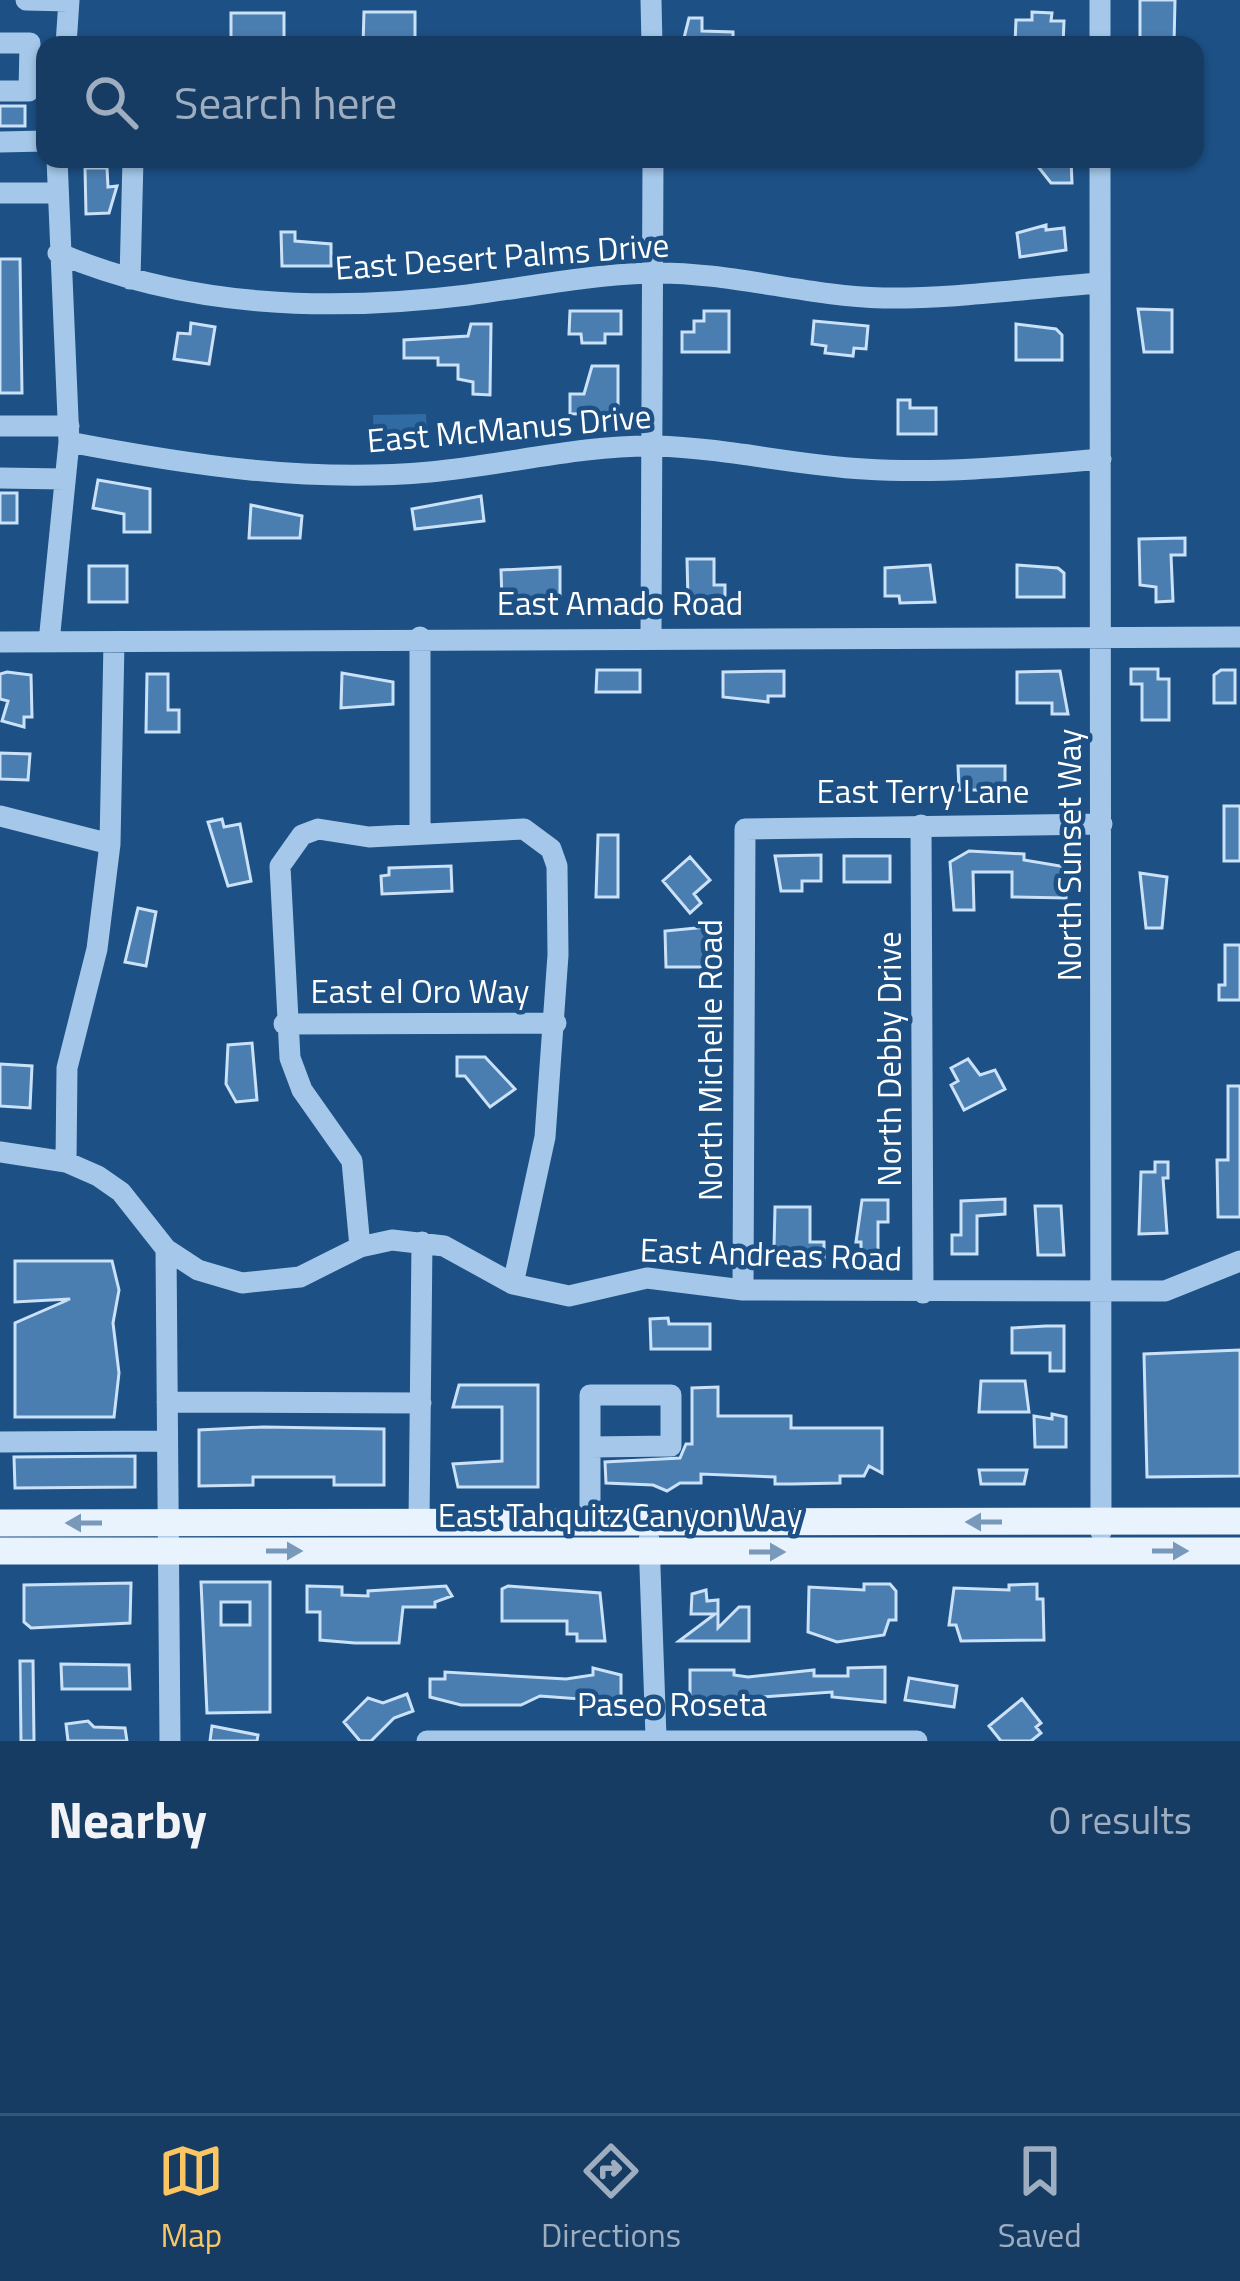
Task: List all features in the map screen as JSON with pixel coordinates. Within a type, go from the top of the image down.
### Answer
[{"type":"main road","name":"East Tahquitz Canyon Way","points":[[0,1551],[419,1523],[1240,1521]]},
{"type":"main road","name":"East Tahquitz Canyon Way","points":[[0,1523],[167,1537],[650,1551],[1240,1551]]},
{"type":"street","points":[[26,0],[69,1],[67,36]]},
{"type":"street","points":[[651,0],[652,36]]},
{"type":"street","points":[[1100,0],[1100,36]]},
{"type":"street","points":[[0,43],[29,43],[36,63]]},
{"type":"street","points":[[0,91],[29,91],[36,69]]},
{"type":"street","points":[[0,142],[36,141]]},
{"type":"street","points":[[50,642],[69,434],[56,168]]},
{"type":"street","points":[[130,279],[133,168]]},
{"type":"street","points":[[651,635],[652,168]]},
{"type":"street","name":"North Sunset Way","points":[[1100,168],[1100,1552]]},
{"type":"street","points":[[0,193],[55,194]]},
{"type":"street","name":"East Desert Palms Drive","points":[[58,253],[180,292],[327,303],[466,295],[653,273],[882,298],[980,296],[1100,283]]},
{"type":"street","name":"East McManus Drive","points":[[0,426],[69,434],[183,464],[326,477],[428,472],[576,450],[652,446],[866,469],[993,468],[1101,459]]},
{"type":"street","points":[[0,478],[64,479]]},
{"type":"street","name":"East Amado Road","points":[[0,642],[651,635],[1240,638]]},
{"type":"street","points":[[420,637],[420,832]]},
{"type":"street","points":[[66,1162],[67,1068],[97,949],[110,844],[114,642]]},
{"type":"street","points":[[0,816],[110,844]]},
{"type":"street","name":"East Terry Lane","points":[[746,829],[1102,824]]},
{"type":"street","name":"North Debby Drive","points":[[921,825],[923,1293]]},
{"type":"street","points":[[360,1247],[352,1161],[302,1090],[284,1024],[278,889],[288,849],[302,835],[318,829],[369,838],[524,829],[551,849],[557,866],[556,1023],[545,1137],[513,1285]]},
{"type":"street","name":"North Michelle Road","points":[[743,1290],[746,829]]},
{"type":"street","name":"East el Oro Way","points":[[284,1024],[556,1023]]},
{"type":"street","name":"East Andreas Road","points":[[0,1152],[66,1162],[121,1192],[166,1249],[198,1270],[242,1283],[300,1276],[360,1247],[422,1241],[445,1246],[513,1285],[569,1296],[647,1277],[743,1290],[1165,1291],[1240,1262]]},
{"type":"street","points":[[419,1523],[422,1241]]},
{"type":"street","points":[[166,1249],[170,1741]]},
{"type":"street","points":[[590,1447],[671,1447],[671,1395],[590,1395],[590,1447],[590,1523]]},
{"type":"street","points":[[167,1402],[421,1402]]},
{"type":"street","points":[[0,1442],[167,1441]]},
{"type":"street","points":[[649,1522],[656,1737]]},
{"type":"street","name":"Paseo Roseta","points":[[427,1741],[656,1737],[917,1741]]},
{"type":"shaded area","points":[[426,414],[427,439],[374,440],[373,415]]},
{"type":"building","points":[[1140,0],[1175,0],[1174,36],[1140,36]]},
{"type":"building","points":[[364,12],[415,12],[415,36],[363,36]]},
{"type":"building","points":[[1032,12],[1052,13],[1051,21],[1064,21],[1063,36],[1015,36],[1016,20],[1032,20]]},
{"type":"building","points":[[231,13],[284,13],[284,36],[231,36]]},
{"type":"building","points":[[689,18],[702,18],[702,31],[733,32],[733,36],[684,36]]},
{"type":"building","points":[[0,106],[25,106],[25,126],[0,126]]},
{"type":"building","points":[[85,168],[107,168],[108,187],[117,186],[109,213],[86,214]]},
{"type":"building","points":[[1039,168],[1071,168],[1072,183],[1051,183]]},
{"type":"building","points":[[1046,225],[1046,230],[1064,228],[1066,250],[1020,257],[1017,233]]},
{"type":"building","points":[[281,232],[295,232],[295,241],[331,244],[331,266],[282,266]]},
{"type":"building","points":[[0,259],[20,259],[22,393],[0,393]]},
{"type":"building","points":[[1138,309],[1172,310],[1172,352],[1144,352]]},
{"type":"building","points":[[570,311],[621,311],[621,334],[605,334],[605,343],[582,343],[581,334],[569,334]]},
{"type":"building","points":[[704,311],[729,311],[729,352],[682,352],[682,332],[694,332],[694,321],[704,321]]},
{"type":"building","points":[[814,321],[868,326],[866,349],[854,348],[853,356],[825,353],[826,346],[812,344]]},
{"type":"building","points":[[191,323],[215,327],[209,364],[174,359],[178,333],[190,334]]},
{"type":"building","points":[[471,324],[491,324],[490,395],[473,394],[473,382],[458,379],[458,365],[438,365],[438,358],[404,358],[404,340],[468,336]]},
{"type":"building","points":[[1016,324],[1056,329],[1062,335],[1062,360],[1016,360]]},
{"type":"building","points":[[592,366],[618,366],[618,413],[570,414],[570,394],[584,394]]},
{"type":"building","points":[[898,400],[910,400],[910,408],[936,408],[936,434],[898,434]]},
{"type":"building","points":[[98,480],[150,489],[150,532],[124,532],[124,514],[93,508]]},
{"type":"building","points":[[0,493],[17,493],[17,523],[0,523]]},
{"type":"building","points":[[481,496],[484,521],[415,529],[412,509]]},
{"type":"building","points":[[251,505],[302,516],[300,538],[249,538]]},
{"type":"building","points":[[1185,538],[1185,555],[1171,555],[1173,601],[1156,602],[1156,587],[1140,585],[1139,539]]},
{"type":"building","points":[[687,559],[714,559],[714,585],[725,585],[725,600],[688,600]]},
{"type":"building","points":[[930,565],[935,602],[900,603],[899,596],[885,596],[885,568]]},
{"type":"building","points":[[1017,565],[1058,568],[1064,573],[1064,597],[1017,597]]},
{"type":"building","points":[[89,566],[127,566],[127,602],[89,602]]},
{"type":"building","points":[[560,567],[560,600],[502,600],[501,570]]},
{"type":"building","points":[[1131,669],[1158,669],[1158,679],[1169,679],[1169,720],[1142,720],[1142,684],[1131,684]]},
{"type":"building","points":[[597,670],[640,670],[640,692],[596,692]]},
{"type":"building","points":[[1235,670],[1235,703],[1214,703],[1214,675]]},
{"type":"building","points":[[784,671],[784,696],[768,696],[768,702],[723,697],[723,672]]},
{"type":"building","points":[[1060,671],[1068,714],[1052,714],[1052,703],[1017,703],[1017,672]]},
{"type":"building","points":[[342,673],[393,682],[393,704],[341,708]]},
{"type":"building","points":[[0,674],[31,675],[32,717],[24,717],[24,727],[2,721],[8,701],[0,699]]},
{"type":"building","points":[[147,674],[168,674],[168,710],[179,710],[179,732],[146,732]]},
{"type":"building","points":[[0,753],[30,754],[28,780],[0,779]]},
{"type":"building","points":[[958,766],[1005,766],[1005,790],[959,790]]},
{"type":"building","points":[[1224,806],[1240,806],[1240,861],[1224,861]]},
{"type":"building","points":[[222,819],[224,827],[240,824],[251,881],[228,886],[208,822]]},
{"type":"building","points":[[598,835],[618,835],[618,897],[596,897]]},
{"type":"building","points":[[969,851],[1024,854],[1024,860],[1066,867],[1066,898],[1012,897],[1012,872],[973,872],[974,910],[954,910],[950,862]]},
{"type":"building","points":[[821,855],[821,881],[802,881],[802,891],[781,891],[775,856]]},
{"type":"building","points":[[844,856],[890,856],[890,882],[844,882]]},
{"type":"building","points":[[690,857],[710,880],[694,894],[701,903],[690,913],[663,881]]},
{"type":"building","points":[[451,866],[452,891],[382,894],[381,876],[389,875],[389,868]]},
{"type":"building","points":[[1140,873],[1167,877],[1162,928],[1146,928]]},
{"type":"building","points":[[138,908],[156,912],[146,966],[125,962]]},
{"type":"building","points":[[707,927],[704,967],[666,967],[665,931]]},
{"type":"building","points":[[1225,945],[1240,945],[1240,1000],[1219,1000],[1219,985],[1225,985]]},
{"type":"building","points":[[252,1043],[257,1100],[236,1102],[226,1084],[228,1045]]},
{"type":"building","points":[[457,1057],[485,1057],[515,1089],[490,1107],[465,1076],[457,1076]]},
{"type":"building","points":[[968,1059],[980,1075],[995,1070],[1005,1089],[964,1110],[951,1085],[958,1081],[951,1068]]},
{"type":"building","points":[[0,1064],[32,1066],[30,1108],[0,1106]]},
{"type":"building","points":[[1228,1086],[1240,1086],[1240,1217],[1218,1217],[1217,1160],[1228,1160]]},
{"type":"building","points":[[1155,1162],[1168,1162],[1168,1178],[1163,1178],[1167,1233],[1139,1234],[1141,1172],[1155,1172]]},
{"type":"building","points":[[1005,1199],[1005,1214],[977,1216],[977,1254],[952,1254],[952,1235],[961,1235],[961,1201]]},
{"type":"building","points":[[862,1200],[888,1200],[888,1222],[878,1222],[878,1258],[861,1258],[861,1242],[856,1242]]},
{"type":"building","points":[[1035,1206],[1061,1206],[1064,1255],[1038,1255]]},
{"type":"building","points":[[775,1207],[810,1207],[810,1242],[824,1242],[824,1259],[781,1259],[781,1248],[774,1248]]},
{"type":"building","points":[[15,1261],[112,1261],[119,1290],[113,1323],[119,1373],[114,1417],[15,1417],[15,1323],[70,1299],[15,1302]]},
{"type":"building","points":[[668,1318],[669,1324],[710,1324],[710,1349],[651,1349],[650,1319]]},
{"type":"building","points":[[1064,1326],[1064,1371],[1050,1371],[1050,1353],[1012,1353],[1012,1328]]},
{"type":"building","points":[[1240,1350],[1240,1476],[1147,1477],[1144,1354]]},
{"type":"building","points":[[981,1381],[1025,1381],[1029,1412],[979,1412]]},
{"type":"building","points":[[459,1385],[538,1385],[538,1487],[458,1487],[453,1464],[502,1461],[502,1407],[453,1407]]},
{"type":"building","points":[[718,1387],[718,1416],[791,1416],[791,1428],[882,1428],[882,1473],[869,1466],[864,1476],[840,1476],[840,1483],[792,1484],[775,1484],[775,1477],[701,1474],[701,1483],[680,1483],[667,1491],[653,1485],[606,1483],[605,1462],[680,1458],[686,1444],[692,1444],[692,1388]]},
{"type":"building","points":[[1052,1414],[1066,1417],[1066,1447],[1035,1447],[1034,1416],[1052,1419]]},
{"type":"building","points":[[384,1429],[384,1485],[334,1485],[334,1477],[253,1477],[253,1485],[199,1486],[199,1430]]},
{"type":"building","points":[[135,1456],[135,1487],[15,1488],[14,1457]]},
{"type":"building","points":[[979,1470],[1027,1470],[1024,1484],[981,1484]]},
{"type":"building","points":[[201,1582],[270,1582],[270,1712],[207,1713]],"holes":[[[221,1602],[250,1602],[250,1625],[221,1625]]]},
{"type":"building","points":[[131,1583],[130,1623],[31,1628],[24,1622],[24,1585]]},
{"type":"building","points":[[864,1584],[890,1584],[896,1591],[896,1620],[889,1620],[884,1635],[837,1642],[808,1632],[809,1587],[864,1590]]},
{"type":"building","points":[[1037,1584],[1037,1599],[1043,1599],[1044,1640],[961,1641],[956,1625],[949,1625],[954,1588],[1009,1590],[1009,1585]]},
{"type":"building","points":[[307,1586],[342,1587],[342,1595],[368,1596],[368,1591],[446,1586],[452,1596],[435,1602],[435,1607],[403,1607],[399,1643],[355,1643],[320,1640],[320,1612],[307,1612]]},
{"type":"building","points":[[502,1589],[600,1593],[605,1641],[577,1641],[577,1634],[567,1634],[567,1621],[502,1621]]},
{"type":"building","points":[[706,1590],[707,1601],[718,1600],[718,1628],[739,1607],[749,1607],[749,1641],[679,1641],[715,1614],[691,1614],[692,1594]]},
{"type":"building","points":[[20,1661],[33,1661],[34,1741],[21,1741]]},
{"type":"building","points":[[61,1664],[129,1665],[130,1689],[62,1689]]},
{"type":"building","points":[[885,1667],[885,1702],[832,1697],[832,1692],[690,1702],[690,1670],[734,1670],[734,1675],[748,1677],[814,1670],[814,1676],[848,1676],[848,1668]]},
{"type":"building","points":[[593,1668],[621,1675],[621,1702],[540,1696],[521,1705],[461,1705],[430,1697],[430,1679],[445,1679],[445,1672],[566,1679],[593,1675]]},
{"type":"building","points":[[909,1678],[957,1686],[954,1707],[905,1700]]},
{"type":"building","points":[[407,1694],[413,1711],[394,1718],[371,1741],[360,1741],[344,1722],[368,1698],[383,1703]]},
{"type":"building","points":[[1022,1699],[1041,1723],[1036,1727],[1041,1733],[1031,1741],[1001,1741],[989,1726]]},
{"type":"building","points":[[88,1721],[94,1727],[125,1728],[127,1741],[68,1741],[66,1724]]},
{"type":"building","points":[[212,1726],[258,1735],[257,1741],[210,1741]]}]
